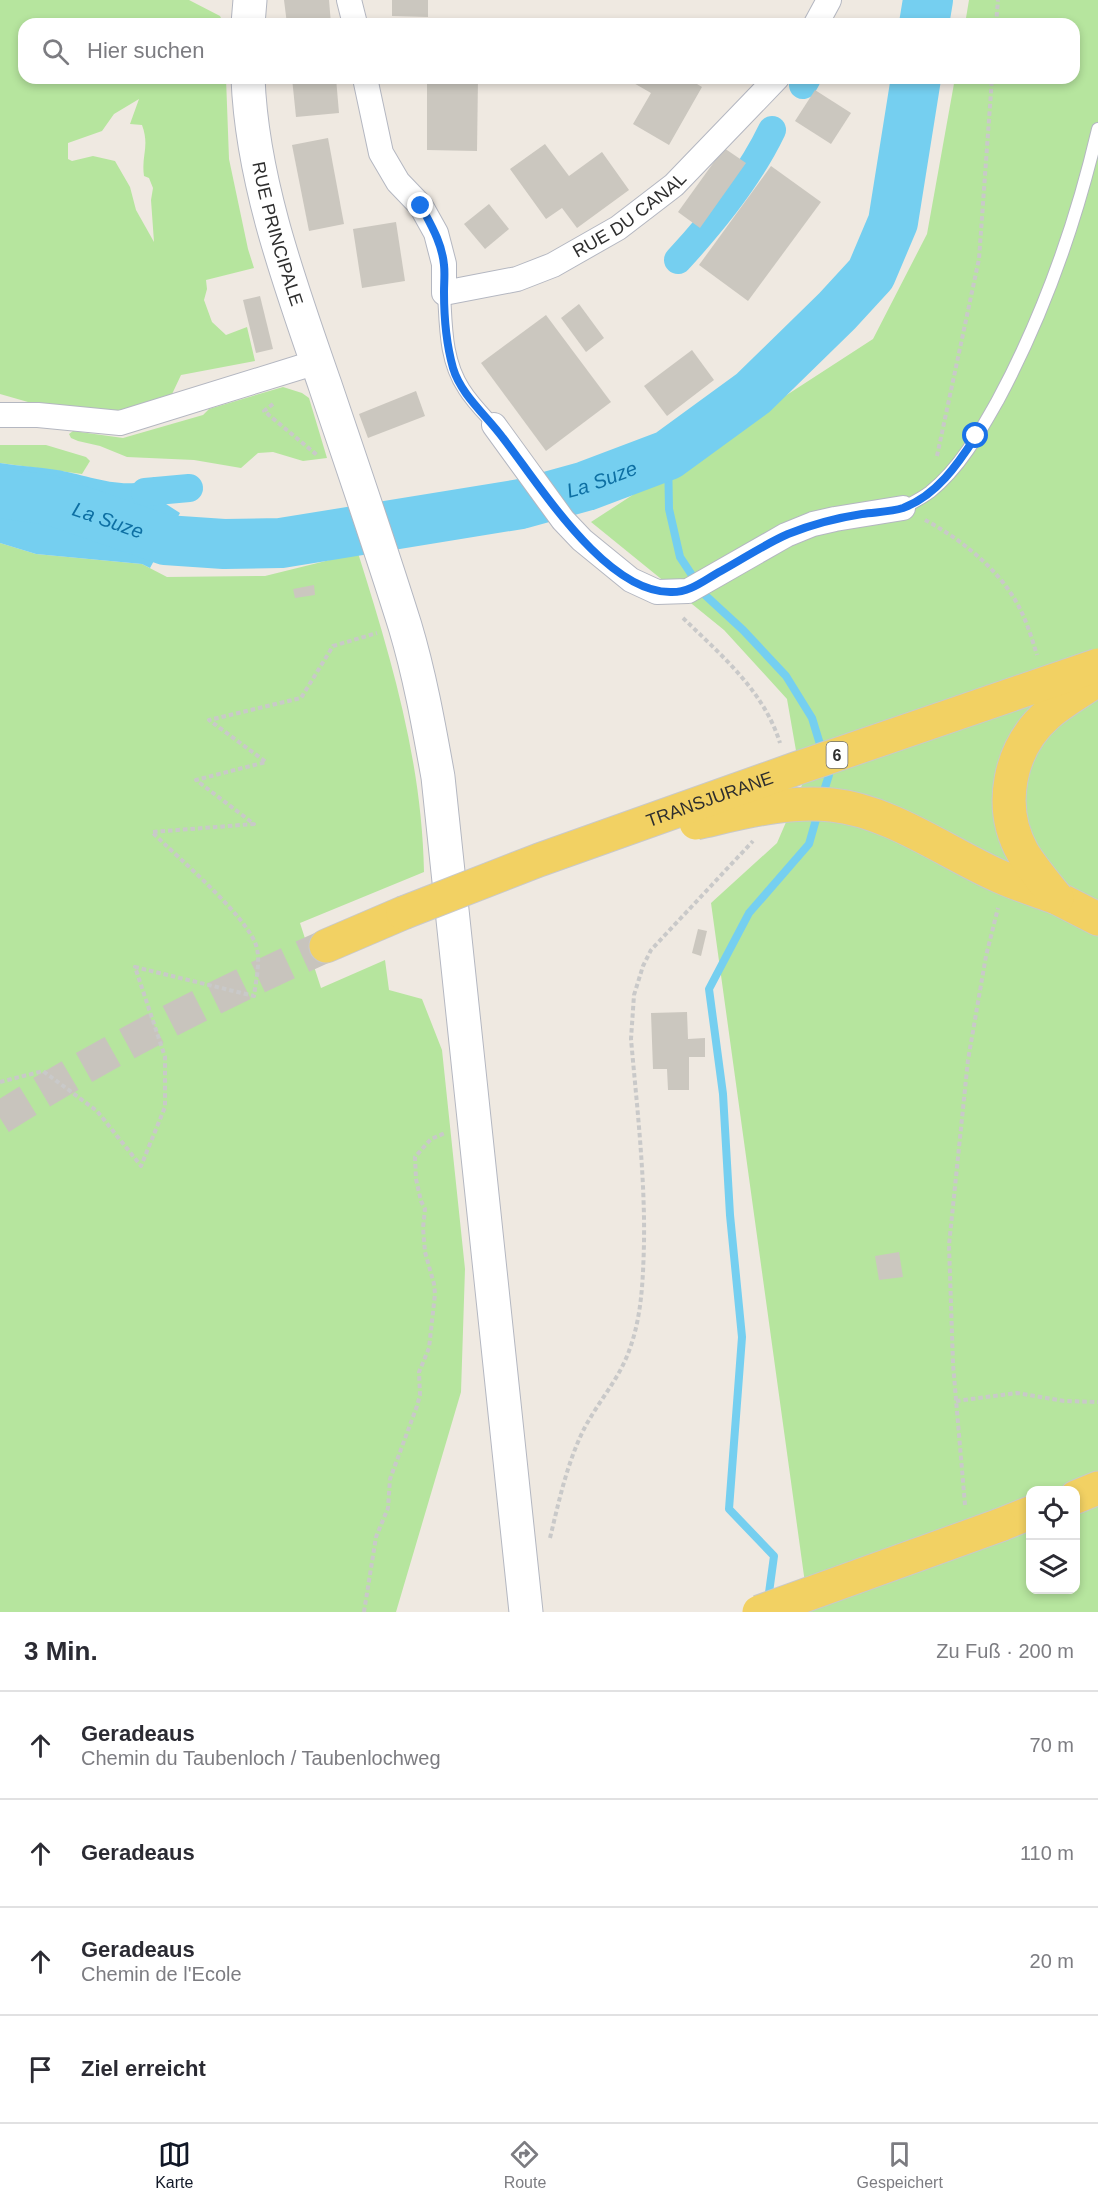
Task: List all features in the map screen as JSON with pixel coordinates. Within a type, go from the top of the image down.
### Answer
[{"type":"main road","points":[[248,18],[250,0]]},
{"type":"main road","name":"RUE PRINCIPALE","points":[[249,84],[252,124],[264,191],[314,372],[392,627],[424,700],[438,777],[526,1612]]},
{"type":"main road","name":"TRANSJURANE","points":[[335,942],[485,880],[795,769],[1098,665]]},
{"type":"main road","points":[[1057,898],[1031,865],[1018,842],[1010,811],[1010,786],[1018,755],[1041,721],[1098,680]]},
{"type":"main road","points":[[577,847],[769,808],[804,804],[835,805],[890,822],[1001,877],[1057,898],[1098,919]]},
{"type":"main road","points":[[1080,1495],[1098,1488]]},
{"type":"main road","points":[[759,1612],[1026,1515]]},
{"type":"street","points":[[819,18],[829,0]]},
{"type":"street","points":[[366,84],[381,153],[398,182],[421,206],[436,233],[444,264],[444,293]]},
{"type":"street","name":"RUE DU CANAL","points":[[444,293],[517,279],[553,265],[618,228],[674,185],[771,84]]},
{"type":"street","points":[[0,416],[38,415],[120,423],[314,372]]},
{"type":"street","points":[[494,425],[563,520],[582,540],[631,580],[657,592],[688,591],[786,535],[813,524],[903,508]]},
{"type":"lane","points":[[903,508],[929,493],[960,461],[990,414],[1040,315],[1055,276],[1098,129]]},
{"type":"lane","points":[[444,293],[447,347],[454,371],[464,390],[494,425]]},
{"type":"path","points":[[996,18],[998,0]]},
{"type":"path","points":[[929,493],[979,259],[992,84]]},
{"type":"path","points":[[314,372],[264,411],[318,455],[321,465]]},
{"type":"path","points":[[903,508],[932,523],[984,562],[1008,590],[1019,608],[1039,662]]},
{"type":"path","points":[[657,592],[754,691],[775,726],[780,746]]},
{"type":"path","points":[[0,1082],[43,1071],[97,1111],[141,1166],[165,1107],[165,1057],[135,967],[254,996],[258,965],[256,945],[239,917],[152,832],[254,824],[196,780],[266,762],[209,720],[300,698],[333,646],[392,627]]},
{"type":"path","points":[[550,1540],[561,1492],[576,1447],[620,1371],[629,1351],[640,1314],[644,1205],[631,1039],[631,1016],[638,981],[651,950],[756,837]]},
{"type":"path","points":[[966,1509],[956,1401],[949,1286],[949,1245],[968,1060],[986,956],[1000,902]]},
{"type":"path","points":[[364,1612],[376,1537],[388,1508],[390,1479],[417,1406],[420,1395],[421,1364],[429,1348],[434,1284],[425,1252],[423,1228],[425,1209],[420,1200],[415,1157],[431,1139],[450,1130]]},
{"type":"path","points":[[956,1401],[1017,1393],[1064,1401],[1098,1402]]},
{"type":"green space","points":[[0,0],[189,0],[221,18],[18,18],[18,84],[226,84],[229,159],[254,268],[206,280],[207,289],[204,300],[212,322],[226,335],[247,327],[255,361],[181,375],[165,409],[137,414],[35,404],[0,394]],"holes":[[[139,99],[130,124],[142,125],[145,145],[144,176],[149,178],[153,188],[151,200],[154,242],[136,210],[130,187],[115,161],[93,156],[72,161],[68,159],[68,143],[102,131],[114,114]]]},
{"type":"green space","points":[[969,0],[1098,0],[1098,1612],[809,1612],[711,903],[777,843],[802,785],[787,699],[724,630],[591,522],[873,339],[927,234],[954,84],[1080,84],[1080,18],[966,18]]},
{"type":"green space","points":[[283,387],[302,393],[309,398],[327,458],[303,461],[273,452],[258,453],[241,468],[194,460],[127,457],[100,446],[78,441],[71,438],[69,434],[73,431],[123,438],[203,415],[209,409]]},
{"type":"green space","points":[[0,445],[46,445],[86,457],[90,461],[82,474],[0,463]]},
{"type":"green space","points":[[0,543],[36,554],[142,564],[167,577],[265,576],[358,553],[403,710],[417,790],[424,872],[300,923],[321,988],[385,960],[389,990],[422,999],[442,1050],[465,1269],[461,1392],[396,1612],[0,1612]]},
{"type":"water","points":[[0,463],[57,470],[119,483],[144,481],[154,477],[164,484],[183,481],[186,496],[169,500],[166,504],[180,513],[150,568],[142,564],[36,554],[0,543]]},
{"type":"building","points":[[284,0],[329,0],[330,18],[286,18]]},
{"type":"building","points":[[392,0],[428,0],[428,17],[392,16]]},
{"type":"building","points":[[293,84],[337,84],[339,113],[296,117]]},
{"type":"building","points":[[427,84],[478,84],[477,151],[427,150]]},
{"type":"building","points":[[635,84],[697,84],[702,87],[669,145],[633,124],[651,93]]},
{"type":"building","points":[[815,90],[851,113],[831,144],[795,121]]},
{"type":"building","points":[[328,138],[344,224],[309,231],[292,145]]},
{"type":"building","points":[[545,144],[569,176],[602,152],[629,190],[577,228],[562,208],[546,219],[510,169]]},
{"type":"building","points":[[724,148],[746,163],[700,228],[678,212]]},
{"type":"building","points":[[771,166],[821,202],[748,301],[699,265]]},
{"type":"building","points":[[489,204],[509,229],[485,249],[464,224]]},
{"type":"building","points":[[396,222],[405,281],[362,288],[353,229]]},
{"type":"building","points":[[260,296],[273,349],[256,353],[243,300]]},
{"type":"building","points":[[579,304],[604,338],[586,352],[561,318]]},
{"type":"building","points":[[546,315],[611,402],[546,451],[481,363]]},
{"type":"building","points":[[692,350],[714,380],[667,416],[644,386]]},
{"type":"building","points":[[416,391],[425,416],[368,438],[359,414]]},
{"type":"building","points":[[314,585],[315,595],[295,598],[293,589]]},
{"type":"building","points":[[698,929],[707,931],[701,956],[692,953]]},
{"type":"building","points":[[687,1012],[688,1039],[705,1038],[705,1057],[689,1057],[689,1090],[668,1090],[667,1069],[653,1069],[651,1013]]},
{"type":"building","points":[[899,1252],[903,1277],[879,1280],[875,1256]]},
{"type":"waterway","name":"La Suze","points":[[925,18],[928,0]]},
{"type":"waterway","name":"La Suze","points":[[0,493],[50,500],[165,540],[224,544],[281,543],[521,504],[586,486],[668,455],[753,393],[837,311],[871,274],[893,222],[915,84]]},
{"type":"waterway","points":[[678,260],[730,198],[753,165],[772,130]]},
{"type":"waterway","points":[[668,455],[669,509],[680,557],[705,595],[743,630],[786,676],[812,718],[823,754]]},
{"type":"waterway","points":[[145,492],[189,488]]},
{"type":"waterway","points":[[822,797],[829,775],[826,766]]},
{"type":"waterway","points":[[768,1600],[774,1556],[729,1509],[742,1337],[730,1215],[723,1094],[709,989],[749,913],[809,844],[819,809]]},
{"type":"tunnel","points":[[0,1118],[79,1070],[160,1026],[326,946]]},
{"type":"route","points":[[421,206],[436,233],[444,264],[447,347],[454,371],[464,390],[494,425],[563,520],[582,540],[631,580],[657,592],[688,591],[786,535],[813,524],[903,508],[929,493],[944,479],[960,461],[976,436]]}]
